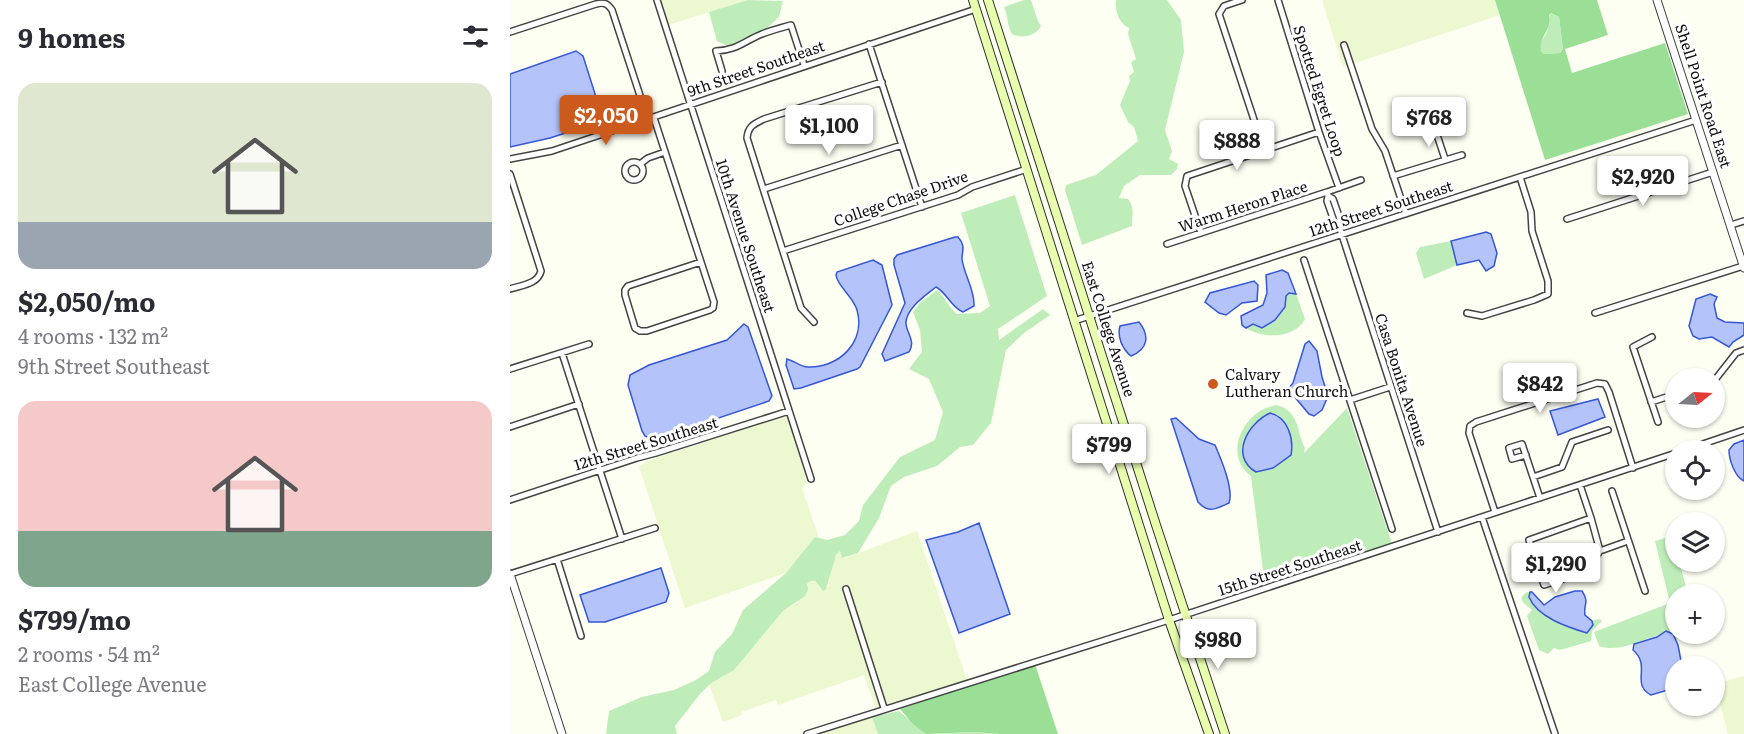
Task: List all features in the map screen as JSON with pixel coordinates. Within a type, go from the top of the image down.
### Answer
[{"type":"main road","name":"East College Avenue","points":[[973,0],[1169,620],[1209,734]]},
{"type":"main road","points":[[980,0],[976,9],[985,12],[989,18],[999,49],[1010,68]]},
{"type":"main road","name":"East College Avenue","points":[[988,0],[1225,734]]},
{"type":"street","name":"10th Avenue Southeast","points":[[657,0],[811,478]]},
{"type":"street","points":[[1242,0],[1224,6],[1219,14],[1264,150]]},
{"type":"street","name":"Spotted Egret Loop","points":[[1278,0],[1318,132],[1339,188]]},
{"type":"street","name":"Shell Point Road East","points":[[1657,0],[1744,267]]},
{"type":"street","points":[[510,32],[603,2],[612,10],[665,152],[701,262],[714,302],[710,310],[647,331],[635,328],[625,295],[628,286],[701,262]]},
{"type":"street","name":"9th Street Southeast","points":[[510,159],[552,151],[976,9]]},
{"type":"street","points":[[722,71],[716,51],[736,48],[760,35],[791,25],[804,65]]},
{"type":"street","points":[[869,44],[922,207]]},
{"type":"street","points":[[1344,45],[1372,129],[1385,151],[1406,214]]},
{"type":"street","points":[[814,322],[801,308],[747,138],[747,130],[764,119],[882,82]]},
{"type":"street","name":"12th Street Southeast","points":[[1074,321],[1696,120]]},
{"type":"street","points":[[1435,129],[1445,159]]},
{"type":"street","points":[[1201,233],[1185,186],[1187,176],[1318,132]]},
{"type":"street","points":[[764,189],[902,145]]},
{"type":"street","points":[[640,164],[648,158],[665,152]]},
{"type":"street","points":[[1393,176],[1462,155]]},
{"type":"street","name":"College Chase Drive","points":[[783,251],[958,195],[972,187],[1027,169]]},
{"type":"street","points":[[1567,219],[1713,172]]},
{"type":"street","points":[[510,174],[541,271],[540,277],[535,281],[510,289]]},
{"type":"street","points":[[1467,313],[1482,316],[1548,294],[1548,281],[1532,231],[1531,212],[1520,177]]},
{"type":"street","name":"Warm Heron Place","points":[[1167,244],[1328,194],[1361,180]]},
{"type":"street","name":"Casa Bonita Avenue","points":[[1328,194],[1336,206],[1341,222],[1339,226],[1438,532]]},
{"type":"street","points":[[1731,225],[1744,221]]},
{"type":"street","points":[[1304,260],[1392,529]]},
{"type":"street","points":[[1595,313],[1744,267]]},
{"type":"street","points":[[1652,337],[1633,347],[1658,422]]},
{"type":"street","points":[[510,369],[589,344]]},
{"type":"street","points":[[1724,368],[1736,353],[1744,350]]},
{"type":"street","points":[[562,352],[622,539]]},
{"type":"street","points":[[1495,512],[1469,433],[1470,426],[1476,422],[1597,383],[1605,384],[1633,468]]},
{"type":"street","points":[[1350,400],[1390,387]]},
{"type":"street","points":[[1651,402],[1665,398]]},
{"type":"street","points":[[510,426],[579,404]]},
{"type":"street","name":"12th Street Southeast","points":[[510,500],[789,411]]},
{"type":"street","points":[[1533,477],[1562,467],[1572,442],[1608,430]]},
{"type":"street","points":[[1714,440],[1744,430]]},
{"type":"street","points":[[1526,455],[1512,459],[1509,448],[1522,444],[1526,455],[1533,477],[1539,498]]},
{"type":"street","name":"15th Street Southeast","points":[[807,734],[1169,620],[1665,457]]},
{"type":"street","points":[[1580,485],[1592,518],[1600,551]]},
{"type":"street","points":[[1612,490],[1645,591]]},
{"type":"street","points":[[1482,517],[1555,734]]},
{"type":"street","points":[[1592,518],[1529,540],[1544,585],[1585,572],[1600,551],[1628,541]]},
{"type":"street","points":[[562,734],[510,574],[655,528]]},
{"type":"street","points":[[557,559],[581,636]]},
{"type":"street","points":[[846,589],[884,708]]},
{"type":"green space","points":[[660,0],[748,0],[668,25]]},
{"type":"green space","points":[[748,0],[783,1],[779,17],[764,31],[730,47],[717,41],[709,12]]},
{"type":"green space","points":[[1031,0],[1041,26],[1028,36],[1020,36],[1012,34],[1004,7]]},
{"type":"green space","points":[[1116,0],[1167,0],[1181,20],[1184,52],[1165,130],[1172,151],[1169,159],[1178,164],[1177,169],[1171,175],[1140,175],[1124,186],[1119,198],[1128,199],[1132,205],[1132,226],[1082,245],[1065,190],[1066,185],[1096,175],[1138,141],[1134,127],[1128,122],[1120,105],[1130,81],[1129,76],[1134,72],[1131,62],[1136,59],[1128,34],[1129,28],[1118,16]]},
{"type":"green space","points":[[1322,0],[1495,0],[1500,15],[1343,67]]},
{"type":"green space","points":[[1495,0],[1597,0],[1608,35],[1565,49],[1572,73],[1665,43],[1688,114],[1545,160]],"holes":[[[1551,13],[1559,17],[1563,49],[1560,53],[1544,54],[1541,51],[1541,42],[1549,25],[1549,15]]]},
{"type":"green space","points":[[1550,13],[1559,17],[1563,49],[1560,53],[1544,54],[1539,46],[1547,32]]},
{"type":"green space","points":[[1015,195],[1047,296],[998,329],[999,340],[1043,309],[1050,315],[1024,333],[1006,350],[991,423],[973,445],[960,447],[937,466],[904,477],[891,486],[879,518],[858,553],[842,558],[840,551],[836,555],[826,589],[823,591],[815,581],[807,584],[808,589],[805,596],[783,611],[734,670],[710,684],[700,694],[675,726],[677,734],[606,734],[609,711],[642,697],[674,690],[709,671],[715,652],[732,634],[743,610],[786,573],[815,537],[827,540],[845,535],[859,521],[863,505],[900,457],[935,440],[943,412],[929,379],[909,369],[922,352],[920,330],[913,312],[920,303],[937,290],[957,314],[980,313],[990,306],[961,213]]},
{"type":"green space","points":[[1451,241],[1457,265],[1424,279],[1416,253],[1420,247]]},
{"type":"green space","points":[[1289,293],[1296,294],[1305,319],[1300,326],[1286,334],[1278,335],[1261,334],[1246,328],[1253,324],[1262,328],[1272,321],[1281,310]]},
{"type":"green space","points":[[1277,405],[1290,412],[1305,448],[1304,453],[1347,408],[1392,544],[1265,586],[1251,476],[1242,467],[1238,456],[1238,445],[1247,423],[1265,408]],"holes":[[[1242,448],[1289,456],[1273,468],[1256,472],[1246,463]]]},
{"type":"green space","points":[[787,415],[807,483],[802,488],[819,538],[815,538],[786,573],[685,608],[639,466],[644,462]]},
{"type":"green space","points":[[917,531],[967,680],[886,705],[848,586],[842,588],[881,707],[876,709],[864,675],[778,705],[776,700],[741,712],[742,715],[723,722],[709,685],[734,670],[783,611],[797,603],[810,581],[815,581],[821,590],[829,586],[830,572],[836,555],[841,550],[842,557],[845,558]]},
{"type":"green space","points":[[1665,538],[1665,572],[1682,572],[1685,584],[1665,584],[1655,541]]},
{"type":"green space","points":[[1527,592],[1530,592],[1529,597],[1547,616],[1569,627],[1586,633],[1593,625],[1592,621],[1598,619],[1602,621],[1592,631],[1591,641],[1560,650],[1554,648],[1548,654],[1539,650],[1527,616],[1532,610],[1522,600]]},
{"type":"green space","points":[[1665,605],[1665,634],[1627,646],[1608,648],[1599,646],[1594,632]]},
{"type":"green space","points":[[1035,664],[1058,734],[974,732],[926,734],[913,724],[900,709]]},
{"type":"green space","points":[[1744,676],[1744,734],[1728,734],[1723,716],[1725,681]]},
{"type":"green space","points":[[899,711],[926,734],[878,734],[872,717]]},
{"type":"green space","points":[[872,717],[878,734],[818,734]]},
{"type":"green space","points":[[974,732],[1000,734],[926,734]]},
{"type":"water","points":[[576,51],[583,56],[603,119],[600,122],[550,138],[510,147],[510,74]]},
{"type":"water","points":[[1486,232],[1491,234],[1497,253],[1494,266],[1486,271],[1479,260],[1457,265],[1451,241]]},
{"type":"water","points":[[958,237],[963,246],[962,259],[973,294],[974,306],[963,312],[936,287],[909,313],[906,324],[912,344],[909,352],[885,361],[882,354],[905,303],[894,259],[897,255]]},
{"type":"water","points":[[873,260],[882,265],[892,305],[860,367],[794,389],[786,365],[787,359],[805,367],[819,366],[840,358],[854,342],[858,333],[857,310],[836,275],[837,272]]},
{"type":"water","points":[[1282,270],[1288,273],[1296,294],[1289,293],[1286,296],[1285,307],[1275,320],[1262,328],[1253,324],[1246,328],[1242,325],[1241,316],[1263,305],[1267,293],[1266,275]]},
{"type":"water","points":[[1254,281],[1258,285],[1257,301],[1242,303],[1226,315],[1219,313],[1205,302],[1210,293]]},
{"type":"water","points":[[1710,294],[1717,297],[1714,304],[1717,318],[1725,322],[1744,323],[1744,335],[1729,347],[1712,337],[1699,339],[1693,336],[1689,326],[1696,299]]},
{"type":"water","points":[[1139,322],[1145,332],[1146,342],[1141,350],[1131,356],[1121,342],[1120,326]]},
{"type":"water","points":[[744,324],[748,327],[772,396],[769,401],[653,440],[645,436],[628,385],[630,375],[649,365],[727,340]]},
{"type":"water","points":[[1309,341],[1317,351],[1328,396],[1322,410],[1314,416],[1309,414],[1288,389],[1293,383],[1305,344]]},
{"type":"water","points":[[1598,399],[1605,417],[1558,435],[1550,411]]},
{"type":"water","points":[[1270,413],[1281,419],[1288,430],[1292,442],[1291,455],[1273,468],[1256,472],[1248,465],[1244,457],[1245,440],[1255,424]]},
{"type":"water","points":[[1176,418],[1199,439],[1215,445],[1230,490],[1229,503],[1209,509],[1198,502],[1171,419]]},
{"type":"water","points":[[1744,440],[1744,481],[1733,468],[1729,450],[1734,444]]},
{"type":"water","points":[[979,523],[1010,614],[959,633],[926,540],[958,532]]},
{"type":"water","points":[[661,568],[669,593],[666,602],[605,622],[589,622],[580,595]]},
{"type":"water","points":[[1582,591],[1586,598],[1585,615],[1593,625],[1587,633],[1546,616],[1529,597],[1532,592],[1544,605],[1555,597]]},
{"type":"water","points":[[1665,632],[1665,644],[1678,644],[1680,656],[1665,656],[1665,691],[1651,695],[1642,686],[1641,662],[1633,650],[1634,644],[1657,637]]},
{"type":"place","name":"Calvary Lutheran Church","points":[[1213,384]]}]
